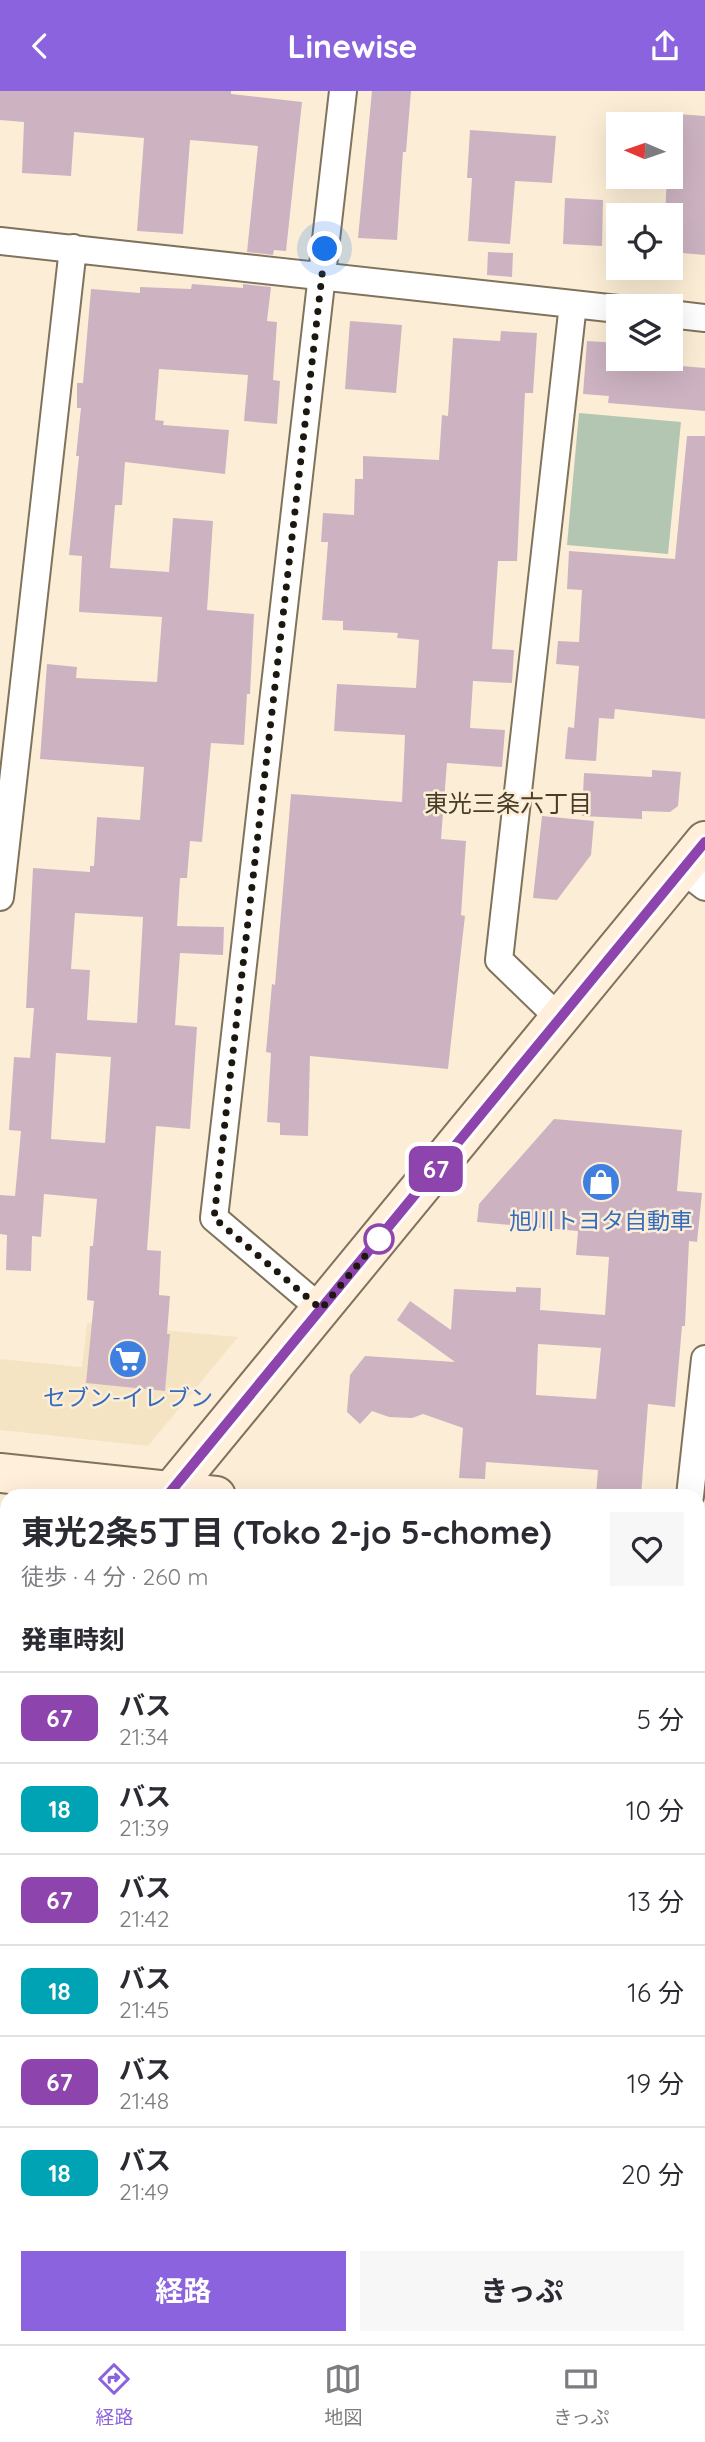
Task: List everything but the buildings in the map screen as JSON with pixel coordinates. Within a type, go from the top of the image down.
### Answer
[{"type":"main road","points":[[173,1489],[559,1018],[697,866]]},
{"type":"main road","points":[[0,1473],[122,1489]]},
{"type":"street","points":[[321,1309],[214,1218],[343,91]]},
{"type":"street","points":[[0,241],[606,308]]},
{"type":"street","points":[[0,897],[73,248]]},
{"type":"street","points":[[559,1018],[499,960],[573,304]]},
{"type":"street","points":[[683,315],[705,318]]},
{"type":"street","points":[[691,1489],[705,1359]]},
{"type":"shaded area","points":[[87,1323],[238,1337],[148,1446],[0,1430],[0,1359],[82,1367]]},
{"type":"green space","points":[[579,413],[681,422],[668,554],[567,545]]},
{"type":"bus line","name":"67","points":[[173,1489],[705,842]]},
{"type":"place","name":"旭川トヨタ自動車","points":[[601,1182]]},
{"type":"place","name":"セブン-イレブン","points":[[128,1359]]},
{"type":"district","name":"東光三条六丁目","points":[[508,803]]},
{"type":"route","points":[[325,249],[214,1218],[321,1309],[379,1239]]}]
